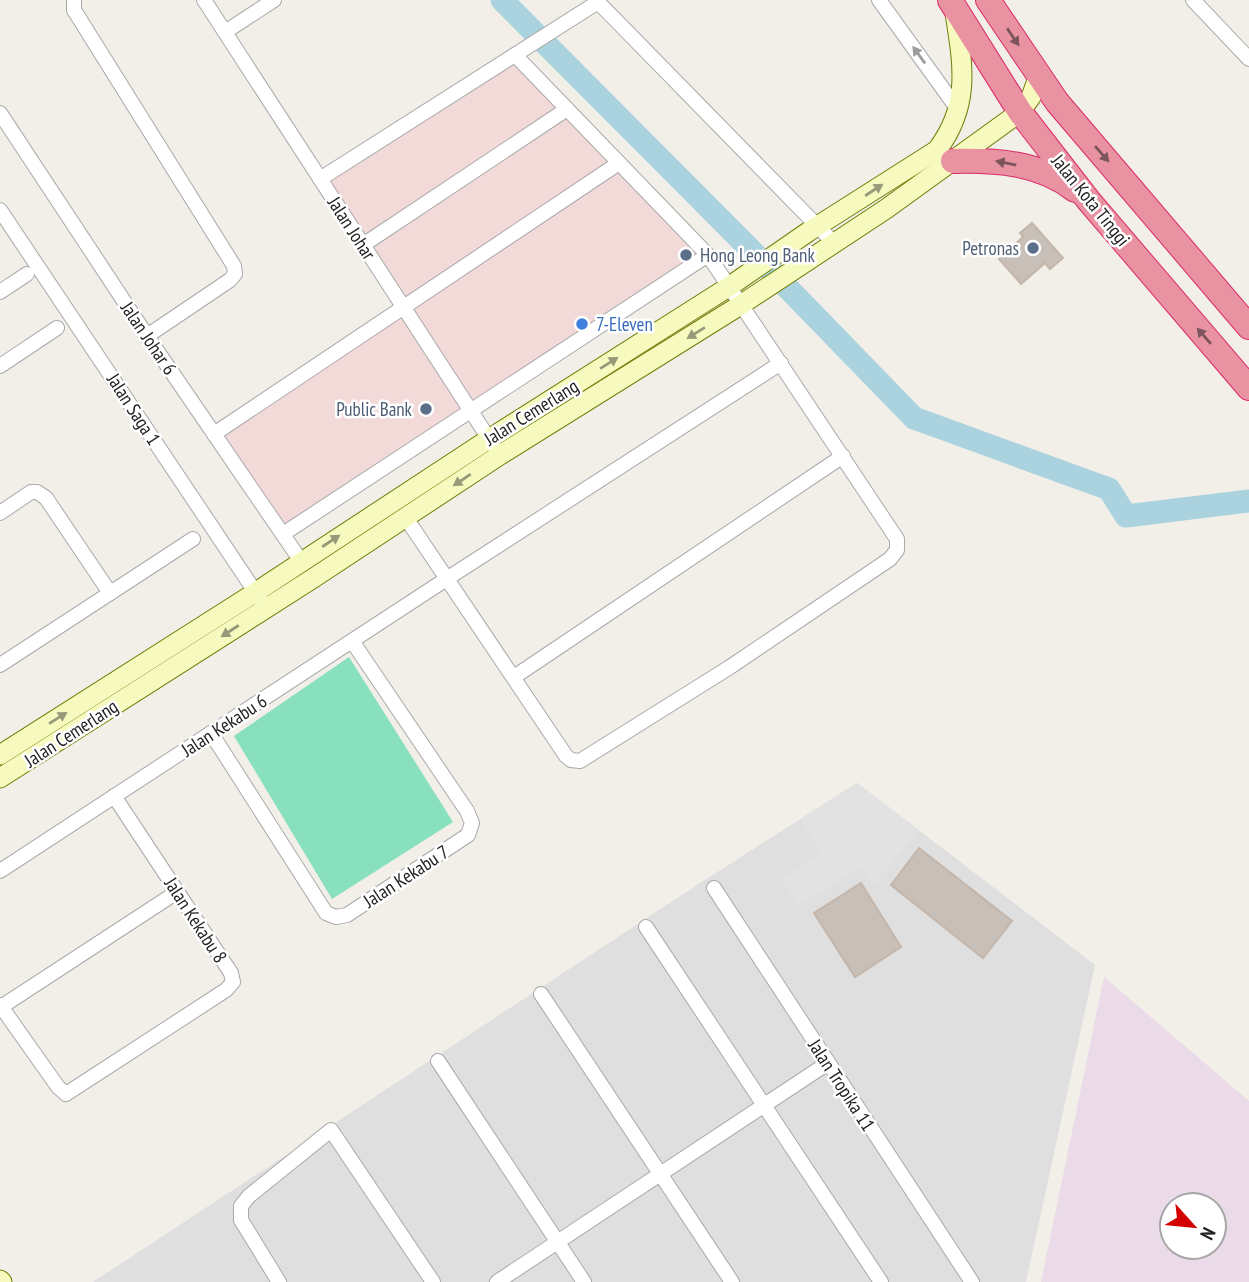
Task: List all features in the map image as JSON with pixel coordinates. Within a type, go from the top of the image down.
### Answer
[{"type":"highway","name":"Jalan Kota Tinggi","points":[[988,0],[1057,102],[1249,327]]},
{"type":"highway","name":"Jalan Kota Tinggi","points":[[953,4],[1020,112],[1089,201],[1249,388]]},
{"type":"highway","points":[[953,161],[995,160],[1030,168],[1065,183],[1089,201]]},
{"type":"main road","name":"Jalan Cemerlang","points":[[0,755],[261,600],[406,518],[495,447],[812,230],[937,150],[950,133],[959,110],[962,79],[953,4]]},
{"type":"main road","name":"Jalan Cemerlang","points":[[0,778],[261,600],[301,561],[748,301],[828,247],[1020,112],[1031,97],[1039,75]]},
{"type":"street","points":[[74,0],[74,10],[234,266],[235,274],[230,280],[147,336]]},
{"type":"street","name":"Jalan Johar","points":[[204,0],[495,447]]},
{"type":"street","points":[[225,32],[274,0]]},
{"type":"street","points":[[879,0],[959,110]]},
{"type":"street","points":[[1193,0],[1249,60]]},
{"type":"street","points":[[320,179],[597,1],[828,247]]},
{"type":"street","points":[[406,518],[514,677],[539,719],[566,756],[580,761],[730,667],[890,559],[898,550],[897,538],[781,363],[748,301],[735,283],[567,109],[520,52]]},
{"type":"street","points":[[363,245],[567,109]]},
{"type":"street","name":"Jalan Johar 6","points":[[0,113],[147,336],[301,561]]},
{"type":"street","points":[[214,434],[405,309],[619,163]]},
{"type":"street","name":"Jalan Saga 1","points":[[0,210],[261,600]]},
{"type":"street","points":[[283,534],[708,255]]},
{"type":"street","points":[[0,292],[27,274]]},
{"type":"street","points":[[0,366],[57,328]]},
{"type":"street","name":"Jalan Kekabu 6","points":[[0,871],[781,363]]},
{"type":"street","points":[[514,677],[843,456]]},
{"type":"street","points":[[0,513],[31,492],[37,492],[46,498],[110,593]]},
{"type":"street","points":[[0,665],[193,539]]},
{"type":"street","name":"Jalan Kekabu 7","points":[[211,733],[326,912],[336,917],[347,915],[468,835],[472,823],[467,811],[352,641]]},
{"type":"street","name":"Jalan Kekabu 8","points":[[1,1006],[58,1087],[66,1094],[233,982],[231,973],[114,796]]},
{"type":"street","name":"Jalan Tropika 11","points":[[714,888],[972,1282]]},
{"type":"street","points":[[1,1006],[177,892]]},
{"type":"street","points":[[646,927],[881,1282]]},
{"type":"street","points":[[541,994],[732,1282]]},
{"type":"street","points":[[438,1061],[584,1282]]},
{"type":"street","points":[[497,1282],[828,1063]]},
{"type":"street","points":[[279,1282],[241,1220],[241,1206],[249,1196],[331,1130],[432,1282]]},
{"type":"shaded area","points":[[514,61],[701,254],[284,529],[220,436],[411,310],[326,179]]},
{"type":"shaded area","points":[[857,783],[1095,965],[1026,1282],[93,1282],[694,887]]},
{"type":"shaded area","points":[[857,783],[919,830],[874,885],[861,867],[798,906],[781,878],[821,852],[800,819]]},
{"type":"shaded area","points":[[1104,977],[1249,1101],[1249,1282],[1041,1282]]},
{"type":"green space","points":[[349,657],[453,822],[332,899],[234,736]]},
{"type":"building","name":"Petronas","points":[[1032,223],[1063,258],[1050,269],[1045,263],[1021,284],[999,259],[1023,237],[1020,233]]},
{"type":"building","points":[[919,848],[1012,921],[983,958],[891,885]]},
{"type":"building","points":[[861,883],[901,947],[855,977],[814,913]]},
{"type":"waterway","points":[[502,0],[914,418],[1109,489],[1126,516],[1249,501]]},
{"type":"place","name":"Petronas","points":[[1033,248]]},
{"type":"place","name":"Hong Leong Bank","points":[[686,255]]},
{"type":"place","name":"7-Eleven","points":[[582,324]]},
{"type":"place","name":"Public Bank","points":[[426,409]]}]
